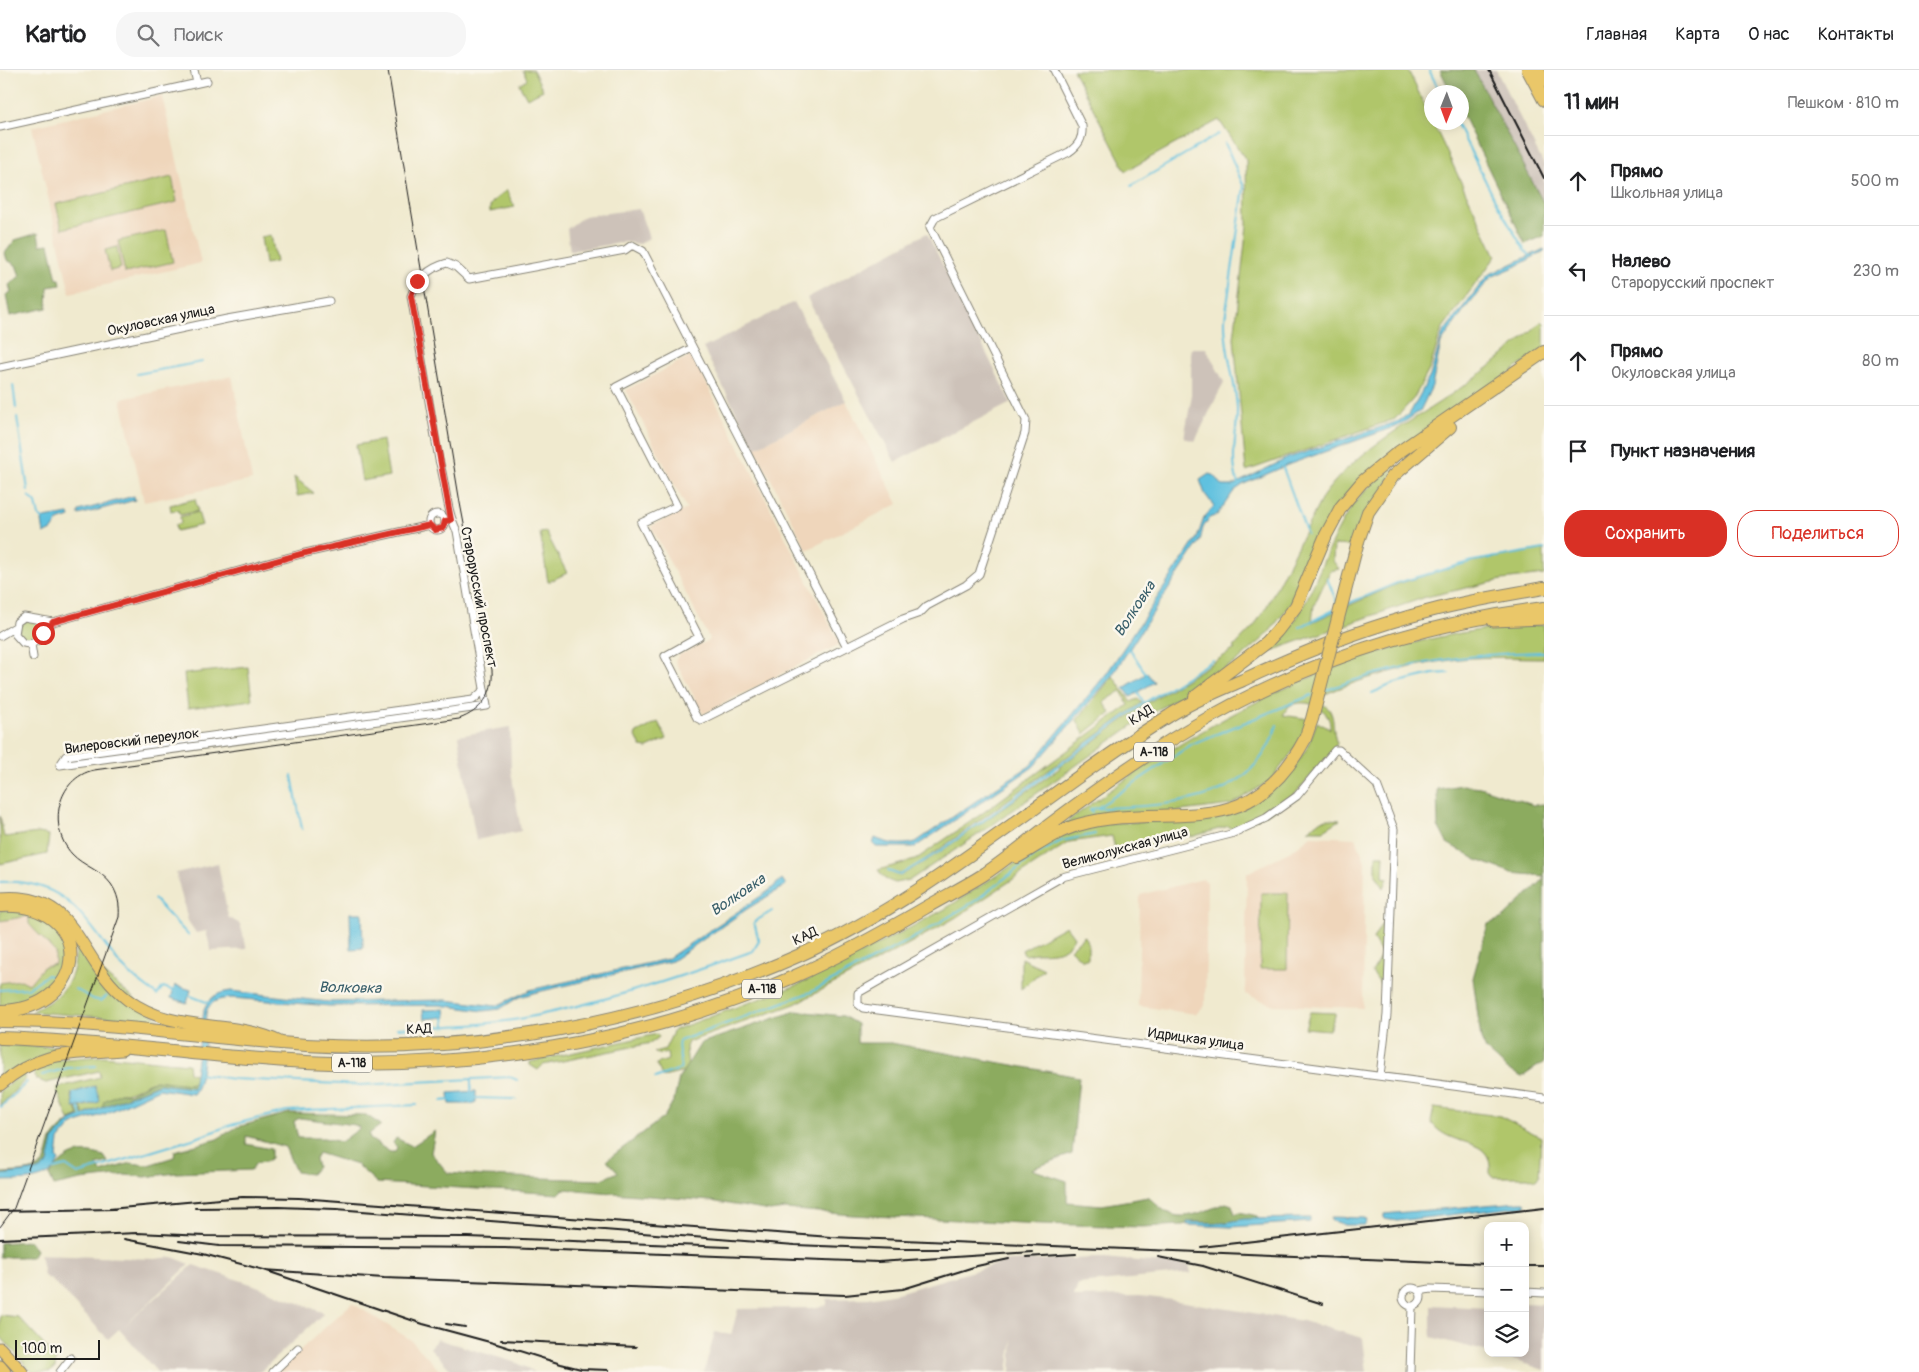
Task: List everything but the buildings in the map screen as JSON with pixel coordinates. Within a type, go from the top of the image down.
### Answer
[{"type":"highway","points":[[1528,70],[1544,100]]},
{"type":"highway","points":[[1538,70],[1544,81]]},
{"type":"highway","points":[[1188,705],[1200,692],[1266,643],[1296,606],[1326,535],[1341,507],[1362,482],[1396,454],[1544,352]]},
{"type":"highway","points":[[983,875],[1062,831],[1078,825],[1107,820],[1190,817],[1213,813],[1239,805],[1253,797],[1280,776],[1305,738],[1312,720],[1358,541],[1368,512],[1379,494],[1405,464],[1439,434],[1544,363]]},
{"type":"highway","name":"КАД","points":[[0,1020],[192,1030],[280,1042],[331,1046],[407,1045],[517,1036],[565,1027],[678,1000],[738,980],[798,956],[866,923],[932,881],[1079,775],[1188,705],[1278,664],[1372,628],[1430,611],[1544,588]]},
{"type":"highway","name":"А-118","points":[[0,1038],[104,1043],[331,1063],[415,1062],[519,1052],[687,1016],[794,976],[875,937],[983,875],[1094,791],[1186,731],[1279,681],[1370,646],[1457,623],[1544,608]]},
{"type":"highway","points":[[0,906],[30,908],[46,914],[63,930],[70,955],[66,976],[59,989],[51,996],[28,1008],[0,1011]]},
{"type":"main road","points":[[1457,623],[1544,619]]},
{"type":"main road","points":[[0,898],[36,900],[48,905],[61,914],[104,976],[120,994],[153,1014],[192,1030]]},
{"type":"main road","points":[[0,1085],[24,1068],[50,1056],[70,1052],[146,1048]]},
{"type":"main road","points":[[0,1348],[22,1372]]},
{"type":"main road","points":[[0,1366],[5,1372]]},
{"type":"street","points":[[194,70],[197,83]]},
{"type":"street","points":[[847,647],[703,363],[692,348],[616,387],[677,506],[642,523],[699,637],[665,656],[697,718],[701,720],[847,647],[903,618],[920,613],[927,606],[973,580],[982,566],[1025,433],[1026,420],[930,227],[935,218],[1069,152],[1079,144],[1082,126],[1054,70]]},
{"type":"street","points":[[0,127],[207,80]]},
{"type":"street","name":"Старорусский проспект","points":[[487,706],[457,531],[448,521],[419,346],[411,296],[417,281],[444,264],[456,267],[469,279],[624,250],[635,245],[646,255],[692,348]]},
{"type":"street","name":"Окуловская улица","points":[[0,367],[228,319],[328,301]]},
{"type":"street","points":[[437,514],[448,521],[438,530],[433,529],[430,525],[430,518],[437,514]]},
{"type":"street","points":[[1,636],[15,627],[17,622],[24,617],[53,622],[309,552],[430,525]]},
{"type":"street","points":[[38,619],[42,623],[43,633]]},
{"type":"street","points":[[1,636],[17,638],[23,643],[31,644],[39,640],[53,622]]},
{"type":"street","points":[[15,627],[17,638]]},
{"type":"street","points":[[31,644],[33,657]]},
{"type":"street","name":"Вилеровский переулок","points":[[484,690],[473,700],[66,756],[60,765],[487,706]]},
{"type":"street","name":"Великолукская улица","points":[[858,993],[1062,876],[1231,834],[1266,818],[1297,796],[1336,750],[1339,750],[1377,785],[1394,829],[1388,1015],[1380,1076]]},
{"type":"street","name":"Идрицкая улица","points":[[858,993],[858,1004],[863,1008],[1544,1098]]},
{"type":"street","points":[[1412,1306],[1405,1302],[1404,1293],[1410,1288],[1420,1291],[1430,1289],[1484,1291]]},
{"type":"street","points":[[1412,1306],[1421,1301],[1420,1291]]},
{"type":"street","points":[[1529,1292],[1544,1293]]},
{"type":"street","points":[[1410,1372],[1412,1306]]},
{"type":"street","points":[[273,1372],[298,1348]]},
{"type":"street","points":[[60,1372],[71,1358]]},
{"type":"shaded area","points":[[1474,70],[1496,70],[1544,165],[1544,207]]},
{"type":"shaded area","points":[[162,96],[201,263],[70,293],[32,127]]},
{"type":"shaded area","points":[[639,209],[649,238],[639,244],[625,242],[570,251],[567,229],[584,216]]},
{"type":"shaded area","points":[[927,233],[1011,403],[895,462],[807,298]]},
{"type":"shaded area","points":[[794,302],[846,401],[755,448],[703,348]]},
{"type":"shaded area","points":[[1191,348],[1206,348],[1224,382],[1195,441],[1184,438],[1191,400]]},
{"type":"shaded area","points":[[692,355],[840,644],[703,714],[675,661],[679,655],[710,640],[651,526],[687,509],[626,390]]},
{"type":"shaded area","points":[[232,376],[252,480],[144,502],[121,399]]},
{"type":"shaded area","points":[[846,401],[898,504],[807,550],[755,448]]},
{"type":"shaded area","points":[[510,727],[511,771],[521,831],[476,840],[458,736]]},
{"type":"shaded area","points":[[1311,836],[1356,838],[1365,861],[1363,1008],[1274,1005],[1245,994],[1247,873],[1291,851]]},
{"type":"shaded area","points":[[218,863],[228,917],[240,924],[247,949],[211,951],[206,931],[196,933],[188,921],[176,873]]},
{"type":"shaded area","points":[[1203,879],[1207,882],[1205,1005],[1196,1014],[1138,1006],[1140,895]]},
{"type":"shaded area","points":[[29,916],[29,924],[55,952],[55,964],[43,967],[29,984],[21,980],[0,983],[0,921]]},
{"type":"shaded area","points":[[40,1255],[155,1259],[172,1257],[190,1264],[122,1328],[193,1265],[254,1285],[324,1313],[260,1372],[157,1372],[119,1329],[108,1339],[52,1280],[44,1276]]},
{"type":"shaded area","points":[[1101,1258],[1189,1265],[1191,1273],[1078,1284],[1074,1297],[1139,1296],[1303,1321],[1363,1338],[1367,1372],[1011,1372],[1013,1338],[1008,1372],[704,1372],[715,1332],[731,1335],[738,1309],[812,1308],[827,1305],[827,1299],[869,1298],[897,1293],[1008,1261]]},
{"type":"shaded area","points":[[352,1303],[411,1340],[441,1372],[276,1372]]},
{"type":"shaded area","points":[[1529,1303],[1544,1304],[1544,1370],[1503,1357],[1529,1357]]},
{"type":"shaded area","points":[[1431,1305],[1484,1308],[1484,1351],[1431,1337]]},
{"type":"shaded area","points":[[437,1339],[517,1363],[535,1372],[453,1372],[430,1348]]},
{"type":"green space","points":[[523,70],[533,70],[543,90],[527,98],[519,84],[527,79]]},
{"type":"green space","points":[[1073,70],[1408,70],[1424,104],[1424,130],[1436,130],[1496,256],[1442,329],[1430,368],[1414,398],[1395,419],[1246,471],[1234,338],[1247,225],[1246,160],[1219,120],[1126,171]]},
{"type":"green space","points":[[1440,70],[1474,70],[1544,204],[1544,236],[1525,244],[1469,128],[1469,85],[1448,85]]},
{"type":"green space","points":[[172,177],[177,202],[62,229],[56,204]]},
{"type":"green space","points":[[506,190],[515,207],[490,212],[493,202]]},
{"type":"green space","points":[[166,230],[173,262],[125,273],[118,241]]},
{"type":"green space","points":[[38,233],[40,245],[49,244],[57,279],[60,279],[61,285],[48,287],[47,308],[10,316],[6,295],[11,292],[9,285],[20,276],[16,265],[7,260],[5,253],[15,240]]},
{"type":"green space","points":[[271,235],[276,262],[265,264],[261,237]]},
{"type":"green space","points":[[117,247],[121,268],[110,271],[105,250]]},
{"type":"green space","points":[[1542,321],[1544,323],[1544,348],[1346,494],[1292,602],[1267,635],[1239,660],[1136,723],[988,828],[910,880],[895,883],[885,879],[878,870],[915,860],[980,815],[1129,705],[1121,691],[1104,702],[1111,713],[1084,734],[1077,720],[1113,676],[1131,702],[1138,699],[1142,703],[936,852],[900,874],[887,871],[900,876],[937,854],[1060,768],[1144,705],[1235,649],[1234,647],[1254,626],[1267,606],[1323,496],[1338,478],[1372,447],[1488,368]]},
{"type":"green space","points":[[383,440],[389,476],[362,481],[356,445]]},
{"type":"green space","points":[[1394,466],[1396,467],[1351,546],[1334,545],[1333,561],[1339,569],[1330,571],[1314,605],[1312,622],[1397,584],[1470,562],[1544,549],[1544,575],[1502,580],[1426,597],[1282,647],[1252,660],[1276,643],[1288,631],[1306,601],[1343,520],[1362,494]]},
{"type":"green space","points":[[294,477],[314,493],[297,496]]},
{"type":"green space","points":[[195,499],[198,511],[180,515],[178,510],[171,511],[170,505]]},
{"type":"green space","points":[[198,512],[202,525],[176,531],[175,525],[181,523],[180,517]]},
{"type":"green space","points":[[546,532],[567,573],[548,582],[540,533]]},
{"type":"green space","points":[[29,620],[36,623],[39,630],[36,637],[29,640],[22,637],[19,630],[22,623]]},
{"type":"green space","points":[[1544,625],[1544,658],[1491,657],[1442,661],[1365,679],[1313,700],[1324,705],[1331,712],[1337,743],[1296,793],[1275,810],[1232,831],[1229,826],[1191,837],[1189,833],[1173,836],[1173,839],[1116,853],[1112,836],[1069,842],[955,918],[896,951],[795,1004],[688,1042],[686,1047],[688,1068],[680,1073],[663,1077],[656,1064],[668,1060],[667,1053],[657,1054],[654,1052],[665,1049],[674,1030],[800,984],[945,909],[1054,838],[1107,823],[1203,820],[1243,809],[1291,771],[1307,748],[1317,722],[1330,729],[1327,715],[1317,706],[1303,703],[1289,706],[1283,715],[1308,719],[1302,739],[1271,780],[1231,805],[1063,825],[1116,786],[1229,716],[1289,687],[1350,662],[1413,643],[1478,630]]},
{"type":"green space","points":[[248,667],[252,700],[188,708],[184,674]]},
{"type":"green space","points":[[658,722],[667,739],[647,748],[641,747],[635,734]]},
{"type":"green space","points":[[1462,785],[1480,787],[1533,805],[1544,804],[1544,876],[1512,873],[1477,860],[1447,843],[1438,826],[1437,789]]},
{"type":"green space","points":[[0,816],[4,837],[39,833],[49,835],[47,854],[0,864]]},
{"type":"green space","points":[[1321,820],[1340,820],[1324,830],[1308,830]]},
{"type":"green space","points":[[1376,855],[1384,855],[1383,877],[1388,878],[1384,888],[1376,875]]},
{"type":"green space","points":[[1544,876],[1544,1062],[1522,1077],[1507,1069],[1486,1050],[1481,1039],[1473,978],[1488,924],[1503,918],[1542,881]]},
{"type":"green space","points":[[1261,893],[1288,893],[1287,969],[1260,969]]},
{"type":"green space","points":[[0,910],[36,912],[60,934],[67,960],[51,993],[0,1009],[0,983],[21,980],[29,984],[43,967],[55,964],[55,952],[29,924],[29,916],[0,921]]},
{"type":"green space","points":[[1382,923],[1386,938],[1385,946],[1381,953],[1373,939]]},
{"type":"green space","points":[[1066,926],[1074,937],[1067,947],[1058,951],[1024,955],[1022,950]]},
{"type":"green space","points":[[74,936],[93,965],[161,1021],[32,1012],[50,1002],[70,980],[75,963]]},
{"type":"green space","points":[[1084,936],[1088,942],[1088,959],[1081,959],[1070,949]]},
{"type":"green space","points":[[1381,956],[1385,961],[1384,985],[1382,987],[1372,972]]},
{"type":"green space","points":[[1021,958],[1044,969],[1021,989]]},
{"type":"green space","points":[[796,1011],[843,1016],[857,1024],[857,1043],[891,1043],[1079,1077],[1072,1154],[1031,1169],[1067,1181],[1067,1202],[1102,1205],[1148,1197],[1168,1213],[1178,1216],[1192,1215],[1226,1203],[1232,1205],[1235,1214],[1239,1212],[1258,1216],[1258,1219],[1222,1223],[1192,1222],[1183,1225],[1142,1227],[1042,1224],[852,1215],[785,1209],[770,1211],[711,1201],[564,1189],[559,1194],[377,1183],[357,1165],[318,1153],[315,1159],[317,1167],[311,1174],[296,1172],[285,1147],[246,1136],[246,1144],[271,1149],[271,1158],[266,1162],[256,1163],[251,1170],[176,1173],[145,1177],[125,1175],[81,1180],[54,1186],[49,1175],[61,1162],[80,1153],[104,1156],[108,1162],[97,1165],[101,1172],[130,1163],[148,1165],[174,1157],[175,1151],[217,1139],[237,1127],[289,1113],[366,1115],[381,1125],[369,1134],[370,1139],[390,1152],[395,1152],[397,1147],[393,1143],[396,1138],[412,1146],[435,1131],[431,1153],[448,1173],[600,1180],[618,1172],[607,1160],[664,1117],[674,1100],[679,1078],[701,1043]],"holes":[[[300,1118],[355,1125],[360,1128],[341,1142],[324,1138],[298,1138],[294,1121]]]},
{"type":"green space","points":[[1310,1012],[1336,1013],[1329,1030],[1305,1028]]},
{"type":"green space","points":[[657,1034],[659,1037],[651,1043],[543,1065],[538,1070],[530,1065],[530,1062]]},
{"type":"green space","points":[[0,1045],[63,1047],[64,1049],[0,1081]]},
{"type":"green space","points":[[103,1056],[188,1064],[189,1072],[196,1075],[196,1080],[188,1084],[161,1081],[148,1083],[130,1092],[120,1093],[103,1108],[84,1115],[81,1107],[99,1102],[95,1086],[72,1093],[71,1095],[79,1116],[69,1120],[56,1088],[100,1077],[99,1071],[46,1083],[36,1079],[33,1068],[52,1060]]},
{"type":"green space","points":[[22,1074],[26,1079],[0,1106],[0,1091]]},
{"type":"green space","points":[[155,1080],[190,1084],[196,1080],[193,1089],[159,1084],[102,1108],[104,1101],[120,1093],[129,1094]]},
{"type":"green space","points":[[81,1107],[84,1115],[70,1121],[53,1140],[48,1163],[40,1170],[0,1175],[0,1173],[25,1171],[39,1167],[45,1161],[54,1135],[64,1125],[71,1120],[79,1116],[77,1108]]},
{"type":"green space","points":[[1434,1108],[1500,1116],[1541,1137],[1539,1176],[1536,1180],[1528,1177],[1493,1177],[1490,1173],[1489,1161],[1485,1153],[1478,1147],[1439,1131],[1431,1122]]},
{"type":"green space","points":[[29,1241],[36,1250],[32,1257],[0,1257],[0,1243]]},
{"type":"green space","points":[[0,1315],[18,1317],[56,1358],[55,1368],[50,1372],[32,1372],[0,1336]]},
{"type":"water","points":[[1544,249],[1544,251],[1517,266],[1491,277],[1464,310],[1441,343],[1432,386],[1420,411],[1400,425],[1290,464],[1244,484],[1234,491],[1217,515],[1209,518],[1203,528],[1200,541],[1111,677],[1033,767],[915,847],[876,847],[873,844],[875,838],[895,844],[916,842],[1030,766],[1107,673],[1197,538],[1204,518],[1214,506],[1205,494],[1200,480],[1209,474],[1215,476],[1223,486],[1231,486],[1288,458],[1399,421],[1410,413],[1430,376],[1443,333],[1488,275]]},
{"type":"water","points":[[134,496],[135,500],[79,515],[79,511]]},
{"type":"water","points":[[69,514],[70,517],[58,521],[52,530],[44,534],[42,521],[44,518]]},
{"type":"water","points":[[1147,673],[1154,682],[1131,697],[1124,688]]},
{"type":"water","points":[[782,879],[786,885],[747,909],[672,961],[533,993],[517,998],[500,1009],[483,1011],[440,1005],[330,1006],[232,998],[216,1001],[210,1005],[206,1013],[202,1068],[197,1088],[193,1094],[159,1089],[105,1114],[79,1122],[70,1127],[59,1140],[57,1158],[59,1160],[55,1168],[49,1173],[34,1179],[0,1181],[0,1175],[40,1170],[48,1163],[53,1140],[70,1121],[159,1084],[193,1088],[204,1010],[211,999],[217,994],[231,991],[329,1002],[446,1000],[496,1006],[530,990],[667,959],[770,890]]},
{"type":"water","points":[[350,913],[362,913],[363,948],[351,949]]},
{"type":"water","points":[[175,985],[191,990],[187,1003],[171,998]]},
{"type":"water","points":[[445,1009],[446,1017],[424,1019],[423,1010]]},
{"type":"water","points":[[95,1086],[99,1102],[74,1108],[72,1093]]},
{"type":"water","points":[[476,1091],[476,1102],[472,1104],[450,1104],[449,1093]]},
{"type":"water","points":[[1525,1202],[1526,1206],[1397,1221],[1384,1219],[1384,1214]]},
{"type":"water","points":[[1331,1217],[1365,1218],[1367,1221],[1365,1225],[1345,1225],[1331,1220]]},
{"type":"water","points":[[1310,1218],[1310,1222],[1231,1227],[1187,1225],[1187,1222],[1222,1223],[1244,1219]]},
{"type":"waterway","points":[[1429,70],[1436,85]]},
{"type":"waterway","points":[[1460,130],[1497,204],[1525,251],[1530,255]]},
{"type":"waterway","points":[[1131,186],[1219,134]]},
{"type":"waterway","points":[[1225,143],[1244,187],[1225,319],[1226,341],[1237,407],[1234,464],[1238,483]]},
{"type":"waterway","points":[[137,374],[202,362]]},
{"type":"waterway","points":[[13,385],[16,408]]},
{"type":"waterway","points":[[17,417],[28,490]]},
{"type":"waterway","points":[[1282,465],[1307,534]]},
{"type":"waterway","points":[[29,496],[36,503],[39,516],[43,519]]},
{"type":"waterway","points":[[1347,604],[1397,583],[1473,561],[1544,549]]},
{"type":"waterway","points":[[1327,578],[1337,603]]},
{"type":"waterway","points":[[1300,627],[1334,610]]},
{"type":"waterway","points":[[1130,649],[1146,674]]},
{"type":"waterway","points":[[1324,691],[1378,673],[1432,662],[1488,655],[1544,652]]},
{"type":"waterway","points":[[888,871],[900,875],[937,853],[1144,703],[1213,660]]},
{"type":"waterway","points":[[1372,693],[1395,683],[1433,674],[1449,673]]},
{"type":"waterway","points":[[1138,693],[1144,703]]},
{"type":"waterway","points":[[1097,808],[1192,744],[1312,695]]},
{"type":"waterway","points":[[1092,812],[1090,809],[1174,803],[1201,797],[1225,788],[1247,773],[1264,753],[1277,725]]},
{"type":"waterway","points":[[292,776],[302,829]]},
{"type":"waterway","points":[[655,1078],[680,1069],[679,1041],[811,992],[917,936],[975,901],[1037,854],[1061,841],[1095,834]]},
{"type":"waterway","points":[[0,882],[22,882],[57,894],[71,904],[83,917],[119,963],[132,976],[157,995],[163,987],[174,991]]},
{"type":"waterway","points":[[154,899],[188,935]]},
{"type":"waterway","points":[[397,1028],[500,1022],[562,1010],[644,988],[753,951],[759,941],[754,922],[772,911]]},
{"type":"waterway","points":[[0,990],[28,988],[47,975],[51,976]]},
{"type":"waterway","points":[[75,989],[93,999],[101,1001],[107,996]]},
{"type":"waterway","points":[[188,995],[209,1003]]},
{"type":"waterway","points":[[444,1017],[445,1025]]},
{"type":"waterway","points":[[42,1075],[68,1068],[96,1066]]},
{"type":"waterway","points":[[199,1074],[233,1079],[361,1085],[510,1077],[517,1080]]},
{"type":"waterway","points":[[471,1079],[471,1093]]},
{"type":"waterway","points":[[1,1107],[27,1082]]},
{"type":"waterway","points":[[475,1098],[516,1099]]},
{"type":"waterway","points":[[441,1101],[451,1100]]},
{"type":"waterway","points":[[54,1169],[66,1166],[78,1174],[196,1138],[231,1125],[287,1111],[417,1105]]},
{"type":"waterway","points":[[79,1108],[83,1118]]},
{"type":"tram line","points":[[0,1227],[14,1208],[119,917],[118,900],[111,884],[102,875],[81,862],[64,843],[58,818],[64,793],[71,783],[81,775],[94,770],[459,719],[467,716],[480,706],[491,687],[492,670],[460,503],[388,70]]},
{"type":"railway","points":[[1489,70],[1544,178]]},
{"type":"railway","points":[[109,1209],[242,1197],[299,1198],[831,1237],[1484,1264]]},
{"type":"railway","points":[[195,1208],[278,1207],[336,1209],[795,1245],[948,1249]]},
{"type":"railway","points":[[1201,1247],[1544,1208]]},
{"type":"railway","points":[[0,1211],[115,1209]]},
{"type":"railway","points":[[0,1239],[137,1233],[205,1236],[468,1237],[729,1247]]},
{"type":"railway","points":[[124,1239],[203,1254],[264,1270],[423,1324],[561,1364],[581,1369],[609,1370]]},
{"type":"railway","points":[[179,1241],[219,1246],[505,1248],[878,1262],[1033,1252]]},
{"type":"railway","points":[[1026,1257],[1076,1254]]},
{"type":"railway","points":[[1158,1257],[1203,1266],[1323,1304]]},
{"type":"railway","points":[[264,1270],[384,1278],[845,1295],[903,1289],[977,1266],[1009,1259]]},
{"type":"railway","points":[[1529,1266],[1544,1266]]},
{"type":"railway","points":[[446,1324],[465,1327]]},
{"type":"railway","points":[[501,1340],[636,1347]]},
{"type":"route","points":[[43,633],[53,622],[350,541],[430,525],[435,530],[443,528],[445,521],[451,520],[450,505],[439,460],[411,296],[417,281]]},
{"type":"water label","name":"Волковка","points":[[1135,609]]},
{"type":"water label","name":"Волковка","points":[[738,895]]},
{"type":"water label","name":"Волковка","points":[[350,988]]}]
